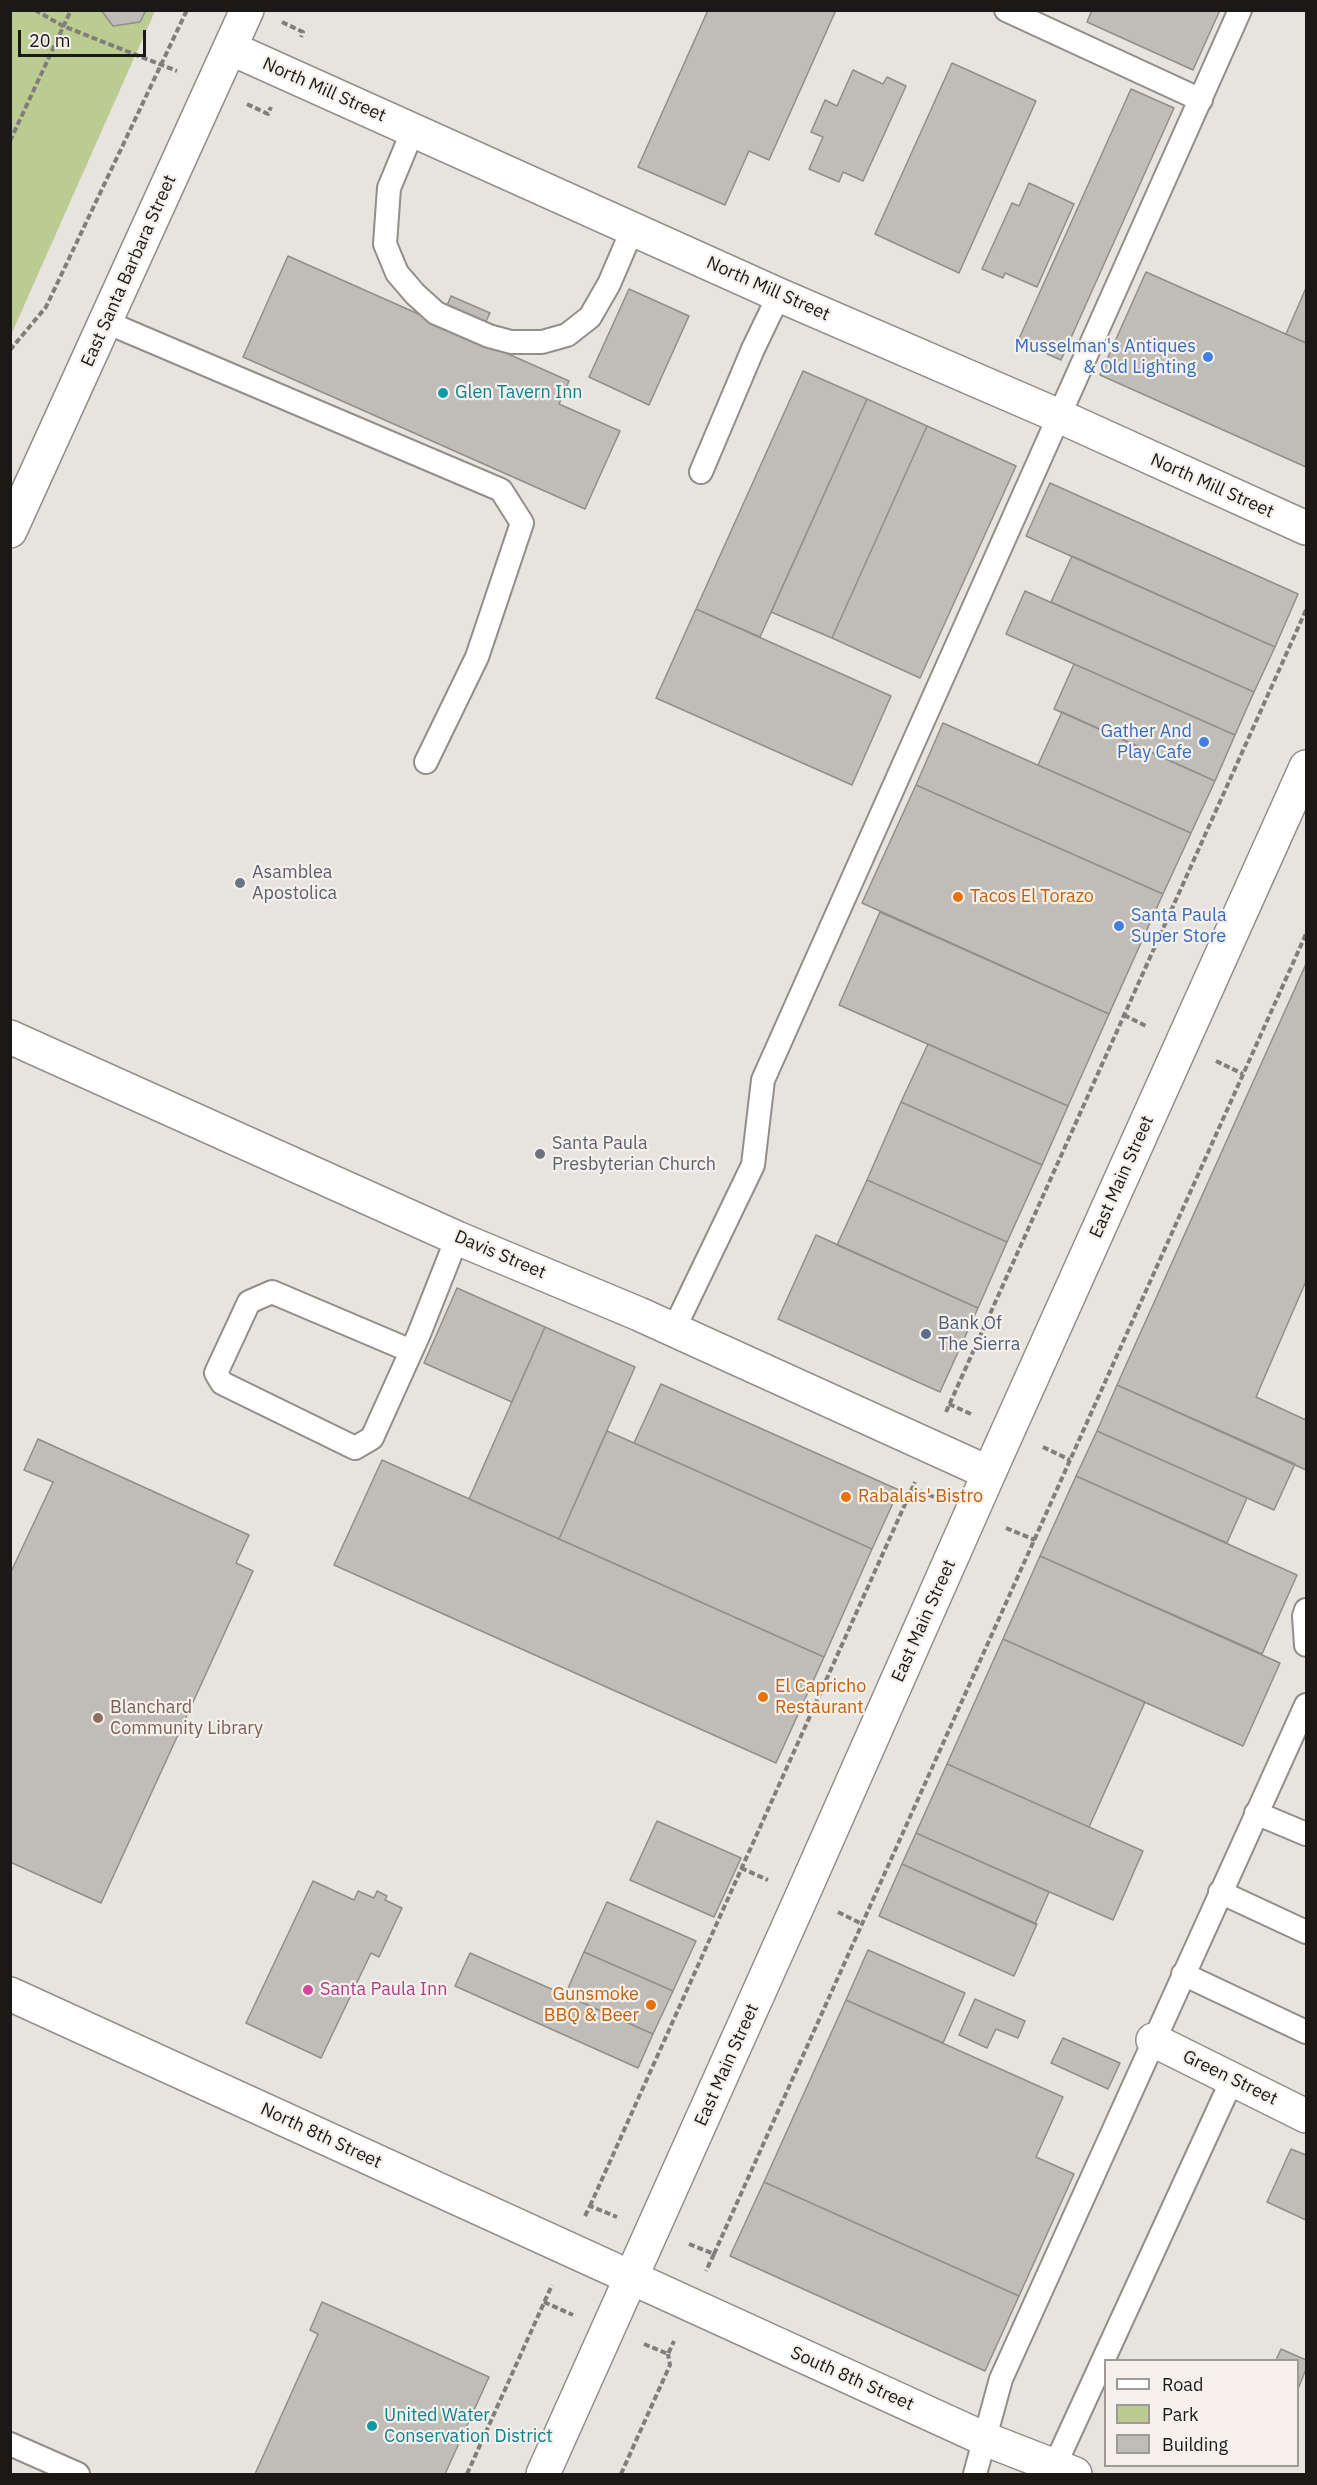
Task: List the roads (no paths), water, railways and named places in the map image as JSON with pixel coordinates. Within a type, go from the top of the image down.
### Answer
[{"type":"street","name":"East Santa Barbara Street","points":[[10,531],[247,10]]},
{"type":"street","name":"North Mill Street","points":[[230,48],[779,295],[1059,416],[1306,528]]},
{"type":"street","name":"East Main Street","points":[[543,2475],[1306,767]]},
{"type":"street","name":"Davis Street","points":[[10,1037],[457,1238],[674,1329],[989,1473]]},
{"type":"street","name":"North 8th Street","points":[[10,1994],[632,2278]]},
{"type":"street","name":"Green Street","points":[[1153,2040],[1306,2116]]},
{"type":"street","name":"South 8th Street","points":[[632,2278],[985,2439],[1065,2470]]},
{"type":"lane","points":[[1006,10],[1201,100]]},
{"type":"lane","points":[[674,1329],[753,1165],[763,1080],[1240,10]]},
{"type":"lane","points":[[413,130],[389,188],[385,244],[397,273],[436,313],[489,336],[511,342],[542,342],[567,335],[590,317],[609,284],[633,228]]},
{"type":"lane","points":[[701,472],[753,349],[779,295]]},
{"type":"lane","points":[[106,322],[501,490],[522,523],[477,657],[426,762]]},
{"type":"lane","points":[[411,1351],[272,1292],[249,1302],[216,1373],[222,1383],[355,1448],[372,1438],[411,1351],[457,1238]]},
{"type":"lane","points":[[1306,1610],[1304,1616],[1306,1645]]},
{"type":"lane","points":[[975,2475],[1001,2379],[1256,1813],[1298,1744],[1306,1705]]},
{"type":"lane","points":[[1256,1813],[1306,1834]]},
{"type":"lane","points":[[1220,1892],[1306,1932]]},
{"type":"lane","points":[[1183,1974],[1306,2032]]},
{"type":"lane","points":[[1113,2359],[1232,2080]]},
{"type":"lane","points":[[1065,2470],[1104,2379]]},
{"type":"lane","points":[[10,2444],[78,2475]]},
{"type":"place","name":"Musselman's Antiques & Old Lighting","points":[[1208,357]]},
{"type":"place","name":"Glen Tavern Inn","points":[[443,393]]},
{"type":"place","name":"Gather And Play Cafe","points":[[1204,742]]},
{"type":"place","name":"Asamblea Apostolica","points":[[240,883]]},
{"type":"place","name":"Tacos El Torazo","points":[[958,897]]},
{"type":"place","name":"Santa Paula Super Store","points":[[1119,926]]},
{"type":"place","name":"Santa Paula Presbyterian Church","points":[[540,1154]]},
{"type":"place","name":"Bank Of The Sierra","points":[[926,1334]]},
{"type":"place","name":"Rabalais' Bistro","points":[[846,1497]]},
{"type":"place","name":"El Capricho Restaurant","points":[[763,1697]]},
{"type":"place","name":"Blanchard Community Library","points":[[98,1718]]},
{"type":"place","name":"Santa Paula Inn","points":[[308,1990]]},
{"type":"place","name":"Gunsmoke BBQ & Beer","points":[[651,2005]]},
{"type":"place","name":"United Water Conservation District","points":[[372,2426]]}]
